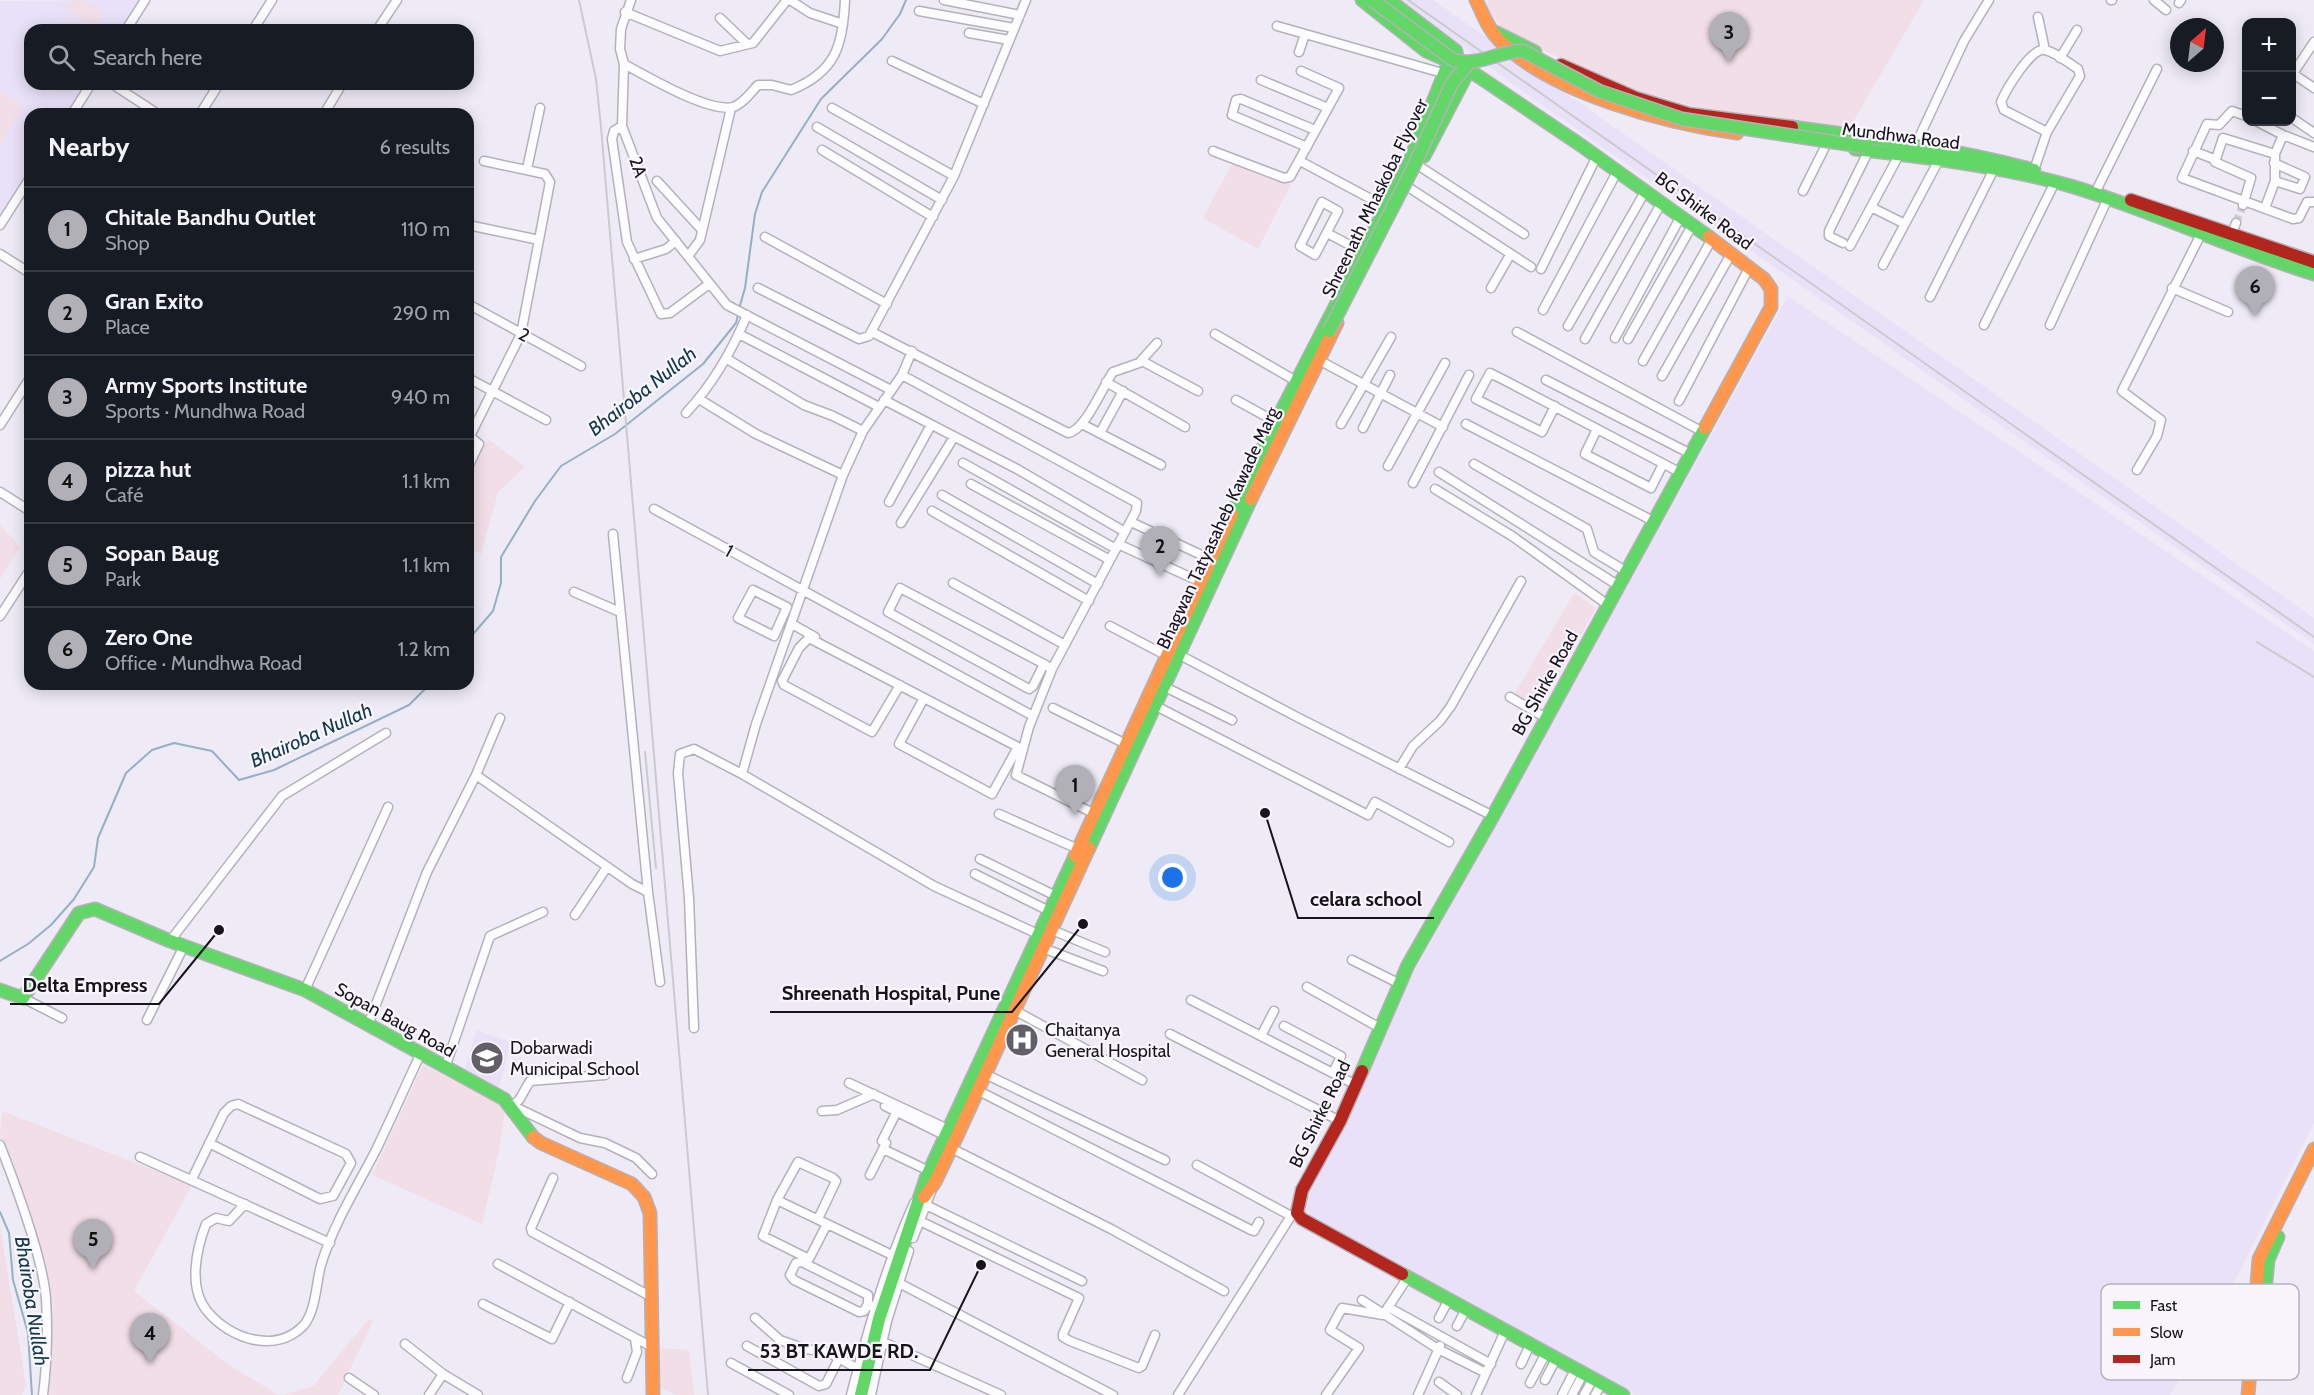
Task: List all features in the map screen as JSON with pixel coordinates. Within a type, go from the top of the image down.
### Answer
[{"type":"street","points":[[130,24],[145,0]]},
{"type":"street","points":[[257,24],[272,0]]},
{"type":"street","points":[[381,24],[397,0]]},
{"type":"street","name":"2A","points":[[631,0],[625,12],[620,39],[624,64],[622,126],[657,218],[689,255],[722,301],[891,390]]},
{"type":"street","points":[[625,12],[708,49],[728,50],[745,42],[756,40],[788,0],[810,13],[843,24]]},
{"type":"street","points":[[624,64],[694,99],[731,108],[739,104],[758,85],[772,85],[790,90],[824,69],[839,49],[845,0]]},
{"type":"street","points":[[944,0],[1020,15]]},
{"type":"street","points":[[758,288],[859,339],[865,339],[872,332],[954,176],[1026,0]]},
{"type":"street","name":"BG Shirke Road","points":[[1294,1214],[1302,1190],[1340,1121],[1398,983],[1493,816],[1771,307],[1771,289],[1749,268],[1693,224],[1618,170],[1458,68],[1362,0]]},
{"type":"street","points":[[1372,0],[1448,57],[1458,68]]},
{"type":"street","points":[[1380,0],[1450,51],[1462,56],[1516,45],[1613,92],[1658,108],[1705,120],[1867,147],[1896,145],[1901,142]]},
{"type":"street","points":[[1389,0],[1456,51],[1458,68]]},
{"type":"street","name":"Mundhwa Road","points":[[1476,0],[1492,30],[1505,45],[1552,75],[1585,92],[1686,126],[1826,145],[1867,147]]},
{"type":"street","points":[[1916,144],[1964,41],[1989,0]]},
{"type":"street","points":[[2154,0],[2166,9]]},
{"type":"street","points":[[919,11],[1014,28]]},
{"type":"street","points":[[2038,17],[2045,50]]},
{"type":"street","points":[[720,18],[745,42]]},
{"type":"street","points":[[1277,26],[1458,68],[1501,53],[1523,51],[1599,91],[1682,118],[1902,152],[1904,155],[1847,245],[1828,234],[1867,147]]},
{"type":"street","name":"Mundhwa Road","points":[[1492,30],[1624,93],[1689,114],[1969,153],[2098,187],[2314,274]]},
{"type":"street","points":[[2060,58],[2077,30]]},
{"type":"street","points":[[969,33],[1009,40]]},
{"type":"street","points":[[1299,52],[1305,34]]},
{"type":"street","points":[[2293,72],[2314,42]]},
{"type":"street","points":[[2034,170],[2047,132],[2080,76],[2078,69],[2045,50],[2035,52],[2029,57],[2001,102],[2004,110],[2047,132]]},
{"type":"street","points":[[892,61],[984,104]]},
{"type":"street","name":"Bhagwan Tatyasaheb Kawade Marg","points":[[1206,585],[1212,560],[1317,356],[1419,166],[1448,106],[1458,68]]},
{"type":"street","name":"Bhagwan Tatyasaheb Kawade Marg","points":[[973,1088],[985,1074],[993,1042],[1014,1010],[1129,746],[1246,497],[1276,422],[1296,381],[1317,356],[1363,252],[1458,68]]},
{"type":"street","name":"Shreenath Mhaskoba Flyover","points":[[1317,356],[1412,170],[1458,68]]},
{"type":"street","points":[[2098,187],[2157,69]]},
{"type":"street","points":[[1213,150],[1284,178],[1290,177],[1338,86],[1301,71]]},
{"type":"street","points":[[2296,77],[2314,88]]},
{"type":"street","points":[[1261,80],[1328,108]]},
{"type":"street","points":[[76,108],[87,90]]},
{"type":"street","points":[[121,90],[149,108]]},
{"type":"street","points":[[204,108],[215,90]]},
{"type":"street","points":[[328,108],[338,90]]},
{"type":"street","points":[[1307,147],[1232,115],[1236,100],[1241,99],[1316,130]]},
{"type":"street","points":[[527,169],[540,108]]},
{"type":"street","points":[[689,255],[698,245],[731,108]]},
{"type":"street","points":[[832,108],[954,176]]},
{"type":"street","points":[[2242,114],[2232,111],[2219,125],[2207,124],[2181,177],[2244,203],[2293,219],[2299,218],[2307,202],[2314,202]]},
{"type":"street","points":[[2296,121],[2314,133]]},
{"type":"street","points":[[622,126],[614,131],[612,139],[627,242],[663,315],[670,313],[709,284]]},
{"type":"street","points":[[2266,126],[2314,147]]},
{"type":"street","points":[[817,127],[942,200]]},
{"type":"street","points":[[2265,208],[2275,180],[2275,159],[2283,135]]},
{"type":"street","points":[[2214,159],[2226,137],[2275,159],[2305,177],[2300,189],[2275,180]]},
{"type":"street","points":[[1803,191],[1826,145]]},
{"type":"street","points":[[822,150],[933,217]]},
{"type":"street","points":[[2193,151],[2214,159],[2217,165],[2250,178],[2244,203]]},
{"type":"street","name":"Mundhwa Road","points":[[1904,155],[1940,158],[2055,182],[2203,231],[2231,235],[2314,262]]},
{"type":"street","points":[[1542,269],[1597,156]]},
{"type":"street","points":[[1883,265],[1940,158]]},
{"type":"street","points":[[474,426],[521,334],[550,182],[545,174],[484,161]]},
{"type":"street","points":[[1300,161],[1386,207]]},
{"type":"street","points":[[1419,166],[1524,234]]},
{"type":"street","points":[[1930,297],[1994,169]]},
{"type":"street","points":[[1543,310],[1618,170]]},
{"type":"street","points":[[657,181],[702,230]]},
{"type":"street","points":[[1984,325],[2055,182]]},
{"type":"street","points":[[0,225],[24,187]]},
{"type":"street","points":[[1408,187],[1531,267]]},
{"type":"street","points":[[1568,326],[1646,190]]},
{"type":"street","points":[[2050,326],[2108,198]]},
{"type":"street","points":[[1322,202],[1338,211],[1327,234],[1315,255],[1300,246],[1322,202]]},
{"type":"street","points":[[1585,339],[1662,202]]},
{"type":"street","points":[[1871,207],[1905,224]]},
{"type":"street","points":[[1615,338],[1681,216]]},
{"type":"street","points":[[2231,235],[2236,223]]},
{"type":"street","points":[[1628,339],[1693,224]]},
{"type":"street","points":[[474,226],[539,240]]},
{"type":"street","points":[[2137,470],[2157,436],[2161,420],[2122,391],[2172,288],[2203,231]]},
{"type":"street","points":[[1327,234],[1363,252]]},
{"type":"street","points":[[765,237],[887,304]]},
{"type":"street","points":[[1643,361],[1712,239]]},
{"type":"street","points":[[634,259],[666,249],[676,241]]},
{"type":"street","points":[[0,254],[24,269]]},
{"type":"street","points":[[1662,376],[1731,254]]},
{"type":"street","points":[[1491,288],[1510,255]]},
{"type":"street","points":[[1679,401],[1749,268]]},
{"type":"street","points":[[2172,288],[2228,312]]},
{"type":"street","name":"2","points":[[474,307],[581,366]]},
{"type":"street","points":[[686,413],[699,399],[727,359],[746,314]]},
{"type":"street","points":[[872,332],[1063,432],[1074,433],[1082,424],[1113,372],[1142,361],[1157,342]]},
{"type":"street","points":[[1517,332],[1703,432]]},
{"type":"street","points":[[739,334],[931,425],[1017,469],[1125,532]]},
{"type":"street","points":[[1215,334],[1296,381]]},
{"type":"street","points":[[1341,424],[1391,337]]},
{"type":"street","points":[[742,774],[843,475],[863,431],[902,375],[912,351]]},
{"type":"street","points":[[1317,356],[1364,386],[1443,427]]},
{"type":"street","points":[[727,359],[804,405],[863,431]]},
{"type":"street","points":[[1142,361],[1198,391]]},
{"type":"street","points":[[1388,466],[1445,363]]},
{"type":"street","points":[[1555,406],[1542,432],[1476,399],[1490,373],[1555,406],[1681,473]]},
{"type":"street","points":[[902,375],[1133,500],[1138,506],[1065,645],[1048,667],[1029,689],[888,612],[900,588],[1048,667]]},
{"type":"street","points":[[1364,428],[1390,375]]},
{"type":"street","points":[[1413,483],[1470,375]]},
{"type":"street","points":[[1546,380],[1691,454]]},
{"type":"street","points":[[474,381],[546,420]]},
{"type":"street","points":[[1106,382],[1185,427]]},
{"type":"street","points":[[0,425],[24,387]]},
{"type":"street","points":[[1100,433],[1123,391]]},
{"type":"street","points":[[699,399],[756,434],[843,475]]},
{"type":"street","points":[[1236,400],[1276,422]]},
{"type":"street","points":[[1467,423],[1655,522]]},
{"type":"street","points":[[1082,424],[1161,465]]},
{"type":"street","points":[[889,502],[931,425]]},
{"type":"street","points":[[1597,429],[1585,454],[1651,488],[1664,464]]},
{"type":"street","points":[[901,523],[954,437]]},
{"type":"street","points":[[474,440],[479,444],[474,454]]},
{"type":"street","points":[[963,463],[1117,546],[1206,585]]},
{"type":"street","points":[[1474,464],[1587,530],[1594,552],[1627,572]]},
{"type":"street","points":[[1439,472],[1619,586]]},
{"type":"street","points":[[971,484],[1110,560]]},
{"type":"street","points":[[1435,489],[1512,536],[1608,605]]},
{"type":"street","points":[[0,492],[24,507]]},
{"type":"street","points":[[942,495],[1098,584]]},
{"type":"street","name":"1","points":[[654,509],[1033,716]]},
{"type":"street","points":[[932,511],[1089,601]]},
{"type":"street","points":[[1131,522],[1212,560]]},
{"type":"street","points":[[613,534],[648,892],[660,982]]},
{"type":"street","points":[[0,616],[24,579]]},
{"type":"street","points":[[1399,769],[1413,746],[1440,721],[1451,706],[1521,581]]},
{"type":"street","points":[[953,583],[1065,645]]},
{"type":"street","points":[[753,590],[787,607],[779,628],[774,636],[738,618],[753,590]]},
{"type":"street","points":[[574,592],[620,612]]},
{"type":"street","points":[[1110,626],[1172,653],[1493,816]]},
{"type":"street","points":[[779,628],[790,628],[1023,748]]},
{"type":"street","points":[[900,686],[872,732],[784,685],[782,681],[799,648],[809,638],[1018,747],[992,794],[898,744],[924,698]]},
{"type":"street","name":"Bhagwan Tatyasaheb Kawade Marg","points":[[1129,746],[1163,686],[1172,653]]},
{"type":"street","points":[[1016,774],[1048,667]]},
{"type":"street","points":[[1163,686],[1232,720]]},
{"type":"street","points":[[1510,697],[1546,718]]},
{"type":"street","points":[[1154,705],[1368,815],[1375,802],[1449,842]]},
{"type":"street","points":[[1053,708],[1129,746]]},
{"type":"street","points":[[368,1025],[427,872],[476,775],[500,718]]},
{"type":"street","points":[[170,941],[282,796],[387,733]]},
{"type":"street","points":[[694,1028],[678,761],[687,750],[694,749],[742,774],[934,886],[1045,938],[1103,971]]},
{"type":"street","points":[[1006,769],[1098,815]]},
{"type":"street","points":[[476,775],[607,867],[648,892]]},
{"type":"street","points":[[305,990],[388,807]]},
{"type":"street","points":[[999,814],[1078,849]]},
{"type":"street","name":"Bhagwan Tatyasaheb Kawade Marg","points":[[861,1395],[879,1319],[923,1204],[930,1177],[1045,938],[1049,911],[1078,849],[1098,815]]},
{"type":"street","points":[[980,859],[1056,896]]},
{"type":"street","points":[[575,915],[607,867]]},
{"type":"street","points":[[975,874],[1049,911]]},
{"type":"street","name":"Sopan Baug Road","points":[[23,998],[82,910],[95,909],[170,941],[305,990],[511,1104],[529,1133],[541,1143],[632,1184],[641,1191],[650,1213],[653,1395]]},
{"type":"street","points":[[445,1068],[490,936],[543,912]]},
{"type":"street","points":[[1045,938],[1105,952]]},
{"type":"street","points":[[147,1020],[184,946]]},
{"type":"street","points":[[1352,960],[1398,983]]},
{"type":"street","points":[[1307,987],[1380,1028]]},
{"type":"street","points":[[0,990],[23,998],[62,1017]]},
{"type":"street","points":[[1191,1000],[1356,1085]]},
{"type":"street","points":[[1014,1010],[1142,1080]]},
{"type":"street","points":[[1261,1036],[1274,1011]]},
{"type":"street","points":[[1284,1026],[1341,1056],[1333,1073]]},
{"type":"street","points":[[1170,1034],[1340,1121]]},
{"type":"street","points":[[245,1204],[229,1221],[216,1218],[206,1224],[197,1260],[198,1294],[206,1310],[224,1328],[259,1342],[294,1333],[305,1323],[312,1309],[321,1266],[330,1243],[420,1055]]},
{"type":"street","points":[[985,1074],[1165,1160]]},
{"type":"street","points":[[511,1104],[519,1100],[530,1081],[605,1075]]},
{"type":"street","points":[[849,1083],[951,1133]]},
{"type":"street","points":[[973,1088],[1251,1230],[1255,1229],[1259,1222]]},
{"type":"street","points":[[822,1112],[837,1110],[874,1094]]},
{"type":"street","points":[[511,1104],[580,1138],[605,1143],[636,1158],[652,1174]]},
{"type":"street","points":[[192,1179],[209,1143],[224,1113],[231,1106],[244,1105],[349,1157],[350,1168],[333,1196],[320,1199],[209,1143]]},
{"type":"street","points":[[885,1106],[951,1133]]},
{"type":"street","points":[[870,1175],[886,1143],[882,1141],[897,1111]]},
{"type":"street","name":"Bhagwan Tatyasaheb Kawade Marg","points":[[930,1177],[951,1148],[951,1133]]},
{"type":"street","points":[[0,1146],[30,1232],[46,1297],[44,1395]]},
{"type":"street","points":[[951,1148],[1111,1229],[1224,1291]]},
{"type":"street","points":[[851,1395],[871,1306],[892,1255],[930,1177],[883,1149]]},
{"type":"street","points":[[2257,1284],[2259,1259],[2314,1149]]},
{"type":"street","points":[[140,1157],[330,1243]]},
{"type":"street","points":[[819,1220],[836,1181],[802,1162],[796,1165],[777,1200],[763,1236],[805,1258],[812,1257],[827,1224]]},
{"type":"street","points":[[2266,1284],[2268,1260],[2314,1163]]},
{"type":"street","points":[[1197,1165],[1294,1214],[1620,1394]]},
{"type":"street","points":[[553,1178],[531,1228],[532,1232],[650,1296]]},
{"type":"street","points":[[343,1179],[357,1186]]},
{"type":"street","points":[[777,1200],[892,1255]]},
{"type":"street","points":[[871,1395],[899,1283],[920,1221],[923,1204],[1083,1281]]},
{"type":"street","points":[[1178,1395],[1294,1214]]},
{"type":"street","points":[[920,1221],[1079,1298],[1063,1334],[1063,1337],[1070,1341],[1139,1368],[1142,1366],[1155,1335]]},
{"type":"street","points":[[802,1262],[868,1295],[871,1306],[859,1312],[794,1280],[790,1275],[796,1263],[802,1262]]},
{"type":"street","points":[[498,1264],[652,1347]]},
{"type":"street","points":[[1383,1315],[1408,1277]]},
{"type":"street","points":[[899,1283],[1113,1395]]},
{"type":"street","points":[[1439,1318],[1449,1299]]},
{"type":"street","points":[[1362,1300],[1438,1349],[1486,1373]]},
{"type":"street","points":[[483,1304],[552,1339],[570,1302]]},
{"type":"street","points":[[1388,1307],[1443,1340],[1491,1364]]},
{"type":"street","points":[[1326,1395],[1359,1348],[1330,1330],[1342,1308],[1383,1315]]},
{"type":"street","points":[[1457,1326],[1466,1309]]},
{"type":"street","points":[[755,1318],[780,1340],[805,1349],[828,1352],[838,1360],[858,1369]]},
{"type":"street","points":[[1476,1395],[1505,1331]]},
{"type":"street","points":[[627,1378],[637,1352],[635,1338]]},
{"type":"street","points":[[1418,1395],[1443,1340]]},
{"type":"street","points":[[883,1342],[1001,1395]]},
{"type":"street","points":[[405,1344],[443,1374],[478,1395]]},
{"type":"street","points":[[1521,1364],[1530,1345]]},
{"type":"street","points":[[747,1346],[819,1386],[826,1384],[838,1360]]},
{"type":"street","points":[[1545,1380],[1551,1356]]},
{"type":"street","points":[[1530,1383],[1551,1356]]},
{"type":"street","points":[[731,1363],[789,1395]]},
{"type":"street","points":[[429,1395],[443,1374]]},
{"type":"street","points":[[1562,1395],[1588,1376]]},
{"type":"street","points":[[1572,1395],[1588,1376]]},
{"type":"street","points":[[1584,1395],[1588,1376]]},
{"type":"street","points":[[1588,1376],[1595,1395]]},
{"type":"street","points":[[349,1378],[374,1395]]},
{"type":"street","points":[[2248,1395],[2249,1380]]},
{"type":"street","points":[[2255,1395],[2256,1380]]},
{"type":"street","points":[[1439,1382],[1457,1395]]},
{"type":"shaded area","points":[[74,0],[83,0],[103,12],[95,24],[88,24],[67,10]]},
{"type":"shaded area","points":[[142,0],[127,24],[24,24],[24,90],[84,90],[73,108],[24,108],[24,183],[0,220],[0,1]]},
{"type":"shaded area","points":[[1402,0],[1433,0],[2314,618],[2314,644],[1511,83]]},
{"type":"shaded area","points":[[1489,0],[1924,0],[1846,134],[1712,111],[1624,87],[1514,37],[1495,20],[1485,6]]},
{"type":"shaded area","points":[[0,91],[24,107],[0,145]]},
{"type":"shaded area","points":[[1233,162],[1291,184],[1258,249],[1203,218]]},
{"type":"shaded area","points":[[1788,296],[2314,651],[2314,1123],[2233,1284],[2101,1284],[2101,1380],[2179,1380],[2170,1395],[1634,1395],[1313,1217],[1303,1206],[1303,1200],[1354,1106],[1407,985]]},
{"type":"shaded area","points":[[488,439],[525,467],[498,492],[481,554],[474,550],[474,465]]},
{"type":"shaded area","points":[[0,525],[20,547],[0,579]]},
{"type":"shaded area","points":[[1574,593],[1596,608],[1536,714],[1511,700]]},
{"type":"shaded area","name":"Dobarwadi Municipal School","points":[[476,1030],[511,1042],[498,1091],[464,1073]]},
{"type":"shaded area","points":[[423,1065],[502,1104],[505,1109],[499,1152],[482,1224],[372,1175]]},
{"type":"shaded area","points":[[2,1111],[192,1185],[134,1291],[229,1365],[279,1395],[47,1395],[46,1294],[30,1216],[0,1136]]},
{"type":"shaded area","points":[[0,1226],[26,1385],[22,1395],[0,1395]]},
{"type":"shaded area","points":[[369,1319],[373,1321],[338,1395],[283,1395],[313,1386]]},
{"type":"shaded area","points":[[658,1348],[689,1350],[694,1395],[676,1395],[658,1386]]},
{"type":"waterway","name":"Bhairoba Nullah","points":[[739,309],[745,288],[755,214],[762,192],[821,99],[882,39],[900,14],[906,0]]},
{"type":"waterway","name":"Bhairoba Nullah","points":[[474,633],[493,611],[501,583],[501,557],[535,501],[561,466],[615,434],[703,364],[736,323],[738,315]]},
{"type":"waterway","name":"Bhairoba Nullah","points":[[0,961],[28,944],[51,925],[74,899],[94,867],[98,838],[126,773],[152,750],[174,743],[212,751],[239,780],[274,770],[409,705],[424,690]]},
{"type":"waterway","name":"Bhairoba Nullah","points":[[0,1212],[9,1233],[13,1280],[28,1333],[32,1395]]},
{"type":"tunnel","points":[[2236,223],[2243,205]]},
{"type":"railway","points":[[579,0],[596,79],[601,127],[708,1395]]},
{"type":"railway","points":[[1408,0],[2314,637]]},
{"type":"railway","points":[[2257,642],[2314,677]]},
{"type":"railway","points":[[645,752],[656,868]]},
{"type":"traffic: fast","points":[[1362,0],[1426,51],[1469,70],[1582,146],[1709,237]]},
{"type":"traffic: fast","points":[[1372,0],[1453,60],[1471,62],[1523,51],[1599,91],[1682,119],[1866,147]]},
{"type":"traffic: fast","points":[[1389,0],[1456,51],[1459,68]]},
{"type":"traffic: fast","points":[[1495,32],[1535,52]]},
{"type":"traffic: fast","points":[[1232,514],[1267,439],[1409,163],[1448,64]]},
{"type":"traffic: fast","points":[[1329,331],[1412,170],[1452,83],[1468,64]]},
{"type":"traffic: fast","points":[[1424,156],[1469,70]]},
{"type":"traffic: fast","points":[[1792,127],[1944,150],[2034,170]]},
{"type":"traffic: fast","points":[[1855,149],[1966,163],[2020,173],[2074,187],[2314,274]]},
{"type":"traffic: fast","points":[[1362,1071],[1408,965],[1493,816],[1705,428]]},
{"type":"traffic: fast","points":[[1089,848],[1251,499]]},
{"type":"traffic: fast","points":[[861,1395],[879,1319],[926,1178],[1075,856]]},
{"type":"traffic: fast","points":[[0,990],[23,998],[79,913],[95,909],[170,941],[305,990],[504,1099],[533,1137]]},
{"type":"traffic: fast","points":[[2266,1284],[2268,1260],[2278,1237]]},
{"type":"traffic: fast","points":[[1402,1274],[1623,1395]]},
{"type":"traffic: slow","points":[[1476,0],[1495,36],[1521,59],[1548,75],[1610,103],[1677,122],[1737,133]]},
{"type":"traffic: slow","points":[[1705,428],[1771,307],[1771,289],[1764,279],[1709,237]]},
{"type":"traffic: slow","points":[[1251,499],[1337,323]]},
{"type":"traffic: slow","points":[[1075,856],[1232,514]]},
{"type":"traffic: slow","points":[[924,1197],[935,1182],[957,1136],[1089,848]]},
{"type":"traffic: slow","points":[[533,1137],[541,1143],[632,1184],[644,1197],[650,1213],[653,1395]]},
{"type":"traffic: slow","points":[[2257,1284],[2259,1259],[2314,1149]]},
{"type":"traffic: slow","points":[[2248,1395],[2249,1380]]},
{"type":"traffic: jam","points":[[1561,65],[1636,98],[1689,114],[1792,127]]},
{"type":"traffic: jam","points":[[2131,200],[2314,262]]},
{"type":"traffic: jam","points":[[1362,1071],[1340,1121],[1302,1190],[1297,1213],[1302,1219],[1402,1274]]},
{"type":"place","name":"Army Sports Institute","points":[[1729,62]]},
{"type":"place","name":"Zero One","points":[[2255,316]]},
{"type":"place","name":"Gran Exito","points":[[1160,576]]},
{"type":"place","name":"celara school","points":[[1265,813]]},
{"type":"place","name":"Chitale Bandhu Outlet","points":[[1075,815]]},
{"type":"place","name":"Shreenath Hospital, Pune","points":[[1083,924]]},
{"type":"place","name":"Delta Empress","points":[[219,930]]},
{"type":"place","name":"Chaitanya General Hospital","points":[[1022,1040]]},
{"type":"place","name":"Dobarwadi Municipal School","points":[[487,1058]]},
{"type":"place","name":"53 BT KAWDE RD.","points":[[981,1265]]},
{"type":"place","name":"Sopan Baug","points":[[93,1269]]},
{"type":"place","name":"pizza hut","points":[[150,1363]]}]
